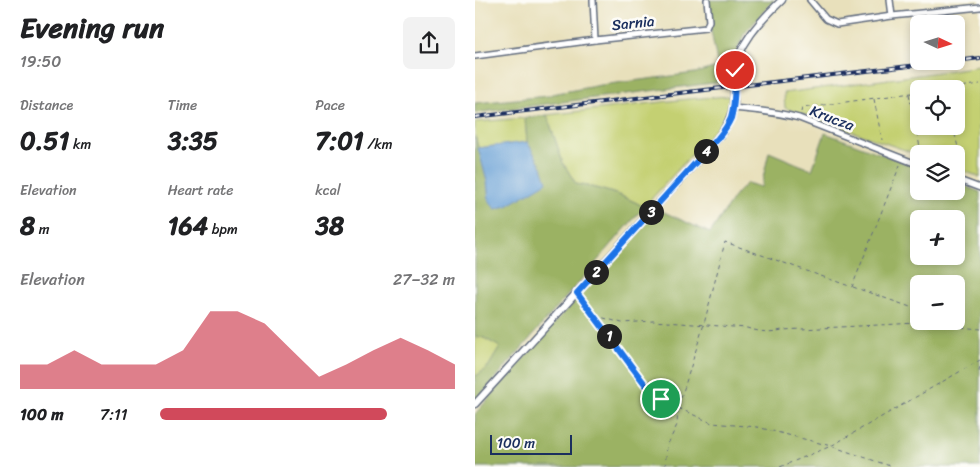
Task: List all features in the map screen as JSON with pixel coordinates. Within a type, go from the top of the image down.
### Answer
[{"type":"street","name":"Sarnia","points":[[593,0],[595,40]]},
{"type":"street","name":"Sarnia","points":[[475,56],[706,28],[709,21],[707,0]]},
{"type":"street","points":[[810,0],[826,20],[837,24],[980,7]]},
{"type":"street","points":[[890,0],[892,16]]},
{"type":"street","points":[[475,404],[726,128],[734,106],[734,76],[742,48],[777,2]]},
{"type":"street","name":"Krucza","points":[[734,106],[799,118],[910,161]]},
{"type":"street","points":[[965,183],[980,188]]},
{"type":"path","points":[[965,86],[980,84]]},
{"type":"path","points":[[799,118],[802,108],[909,93],[920,145]]},
{"type":"path","points":[[873,99],[882,140]]},
{"type":"path","points":[[852,287],[900,164]]},
{"type":"path","points":[[665,467],[667,446],[677,425],[678,408],[704,324],[725,242],[910,307]]},
{"type":"path","points":[[577,293],[651,392],[661,399],[712,422],[757,426],[831,446],[893,467]]},
{"type":"path","points":[[593,315],[622,323],[653,321],[704,324],[772,332],[910,323]]},
{"type":"path","points":[[965,327],[980,329]]},
{"type":"path","points":[[780,467],[831,446],[980,360]]},
{"type":"path","points":[[980,367],[980,372]]},
{"type":"green space","points":[[707,0],[774,0],[744,34],[730,69],[729,81],[475,113],[475,103],[548,96],[601,85],[695,73],[718,67]]},
{"type":"green space","points":[[980,66],[980,177],[965,171],[965,145],[910,145],[910,152],[785,108],[784,93],[952,70],[965,70],[965,68]]},
{"type":"green space","points":[[729,96],[729,109],[722,121],[644,207],[611,193],[576,184],[563,163],[547,115],[688,99]]},
{"type":"green space","points":[[547,115],[563,163],[576,184],[611,192],[644,207],[475,402],[475,377],[488,367],[500,347],[484,338],[475,336],[475,135],[487,181],[489,200],[542,167],[527,142],[525,118]]},
{"type":"green space","points":[[525,118],[527,142],[478,148],[475,122]]},
{"type":"green space","points":[[825,133],[910,165],[910,200],[965,200],[965,186],[980,192],[980,467],[475,467],[475,414],[655,208],[710,233],[736,194],[747,183],[761,187],[769,152],[812,170]]},
{"type":"green space","points":[[475,336],[484,338],[501,347],[488,367],[475,377]]},
{"type":"water","points":[[527,142],[542,167],[547,182],[507,206],[495,209],[489,200],[487,181],[478,148]]},
{"type":"railway","points":[[965,60],[980,58]]},
{"type":"railway","points":[[475,117],[910,66]]},
{"type":"route","points":[[661,399],[651,392],[577,293],[726,128],[731,118],[734,103],[735,70]]}]
